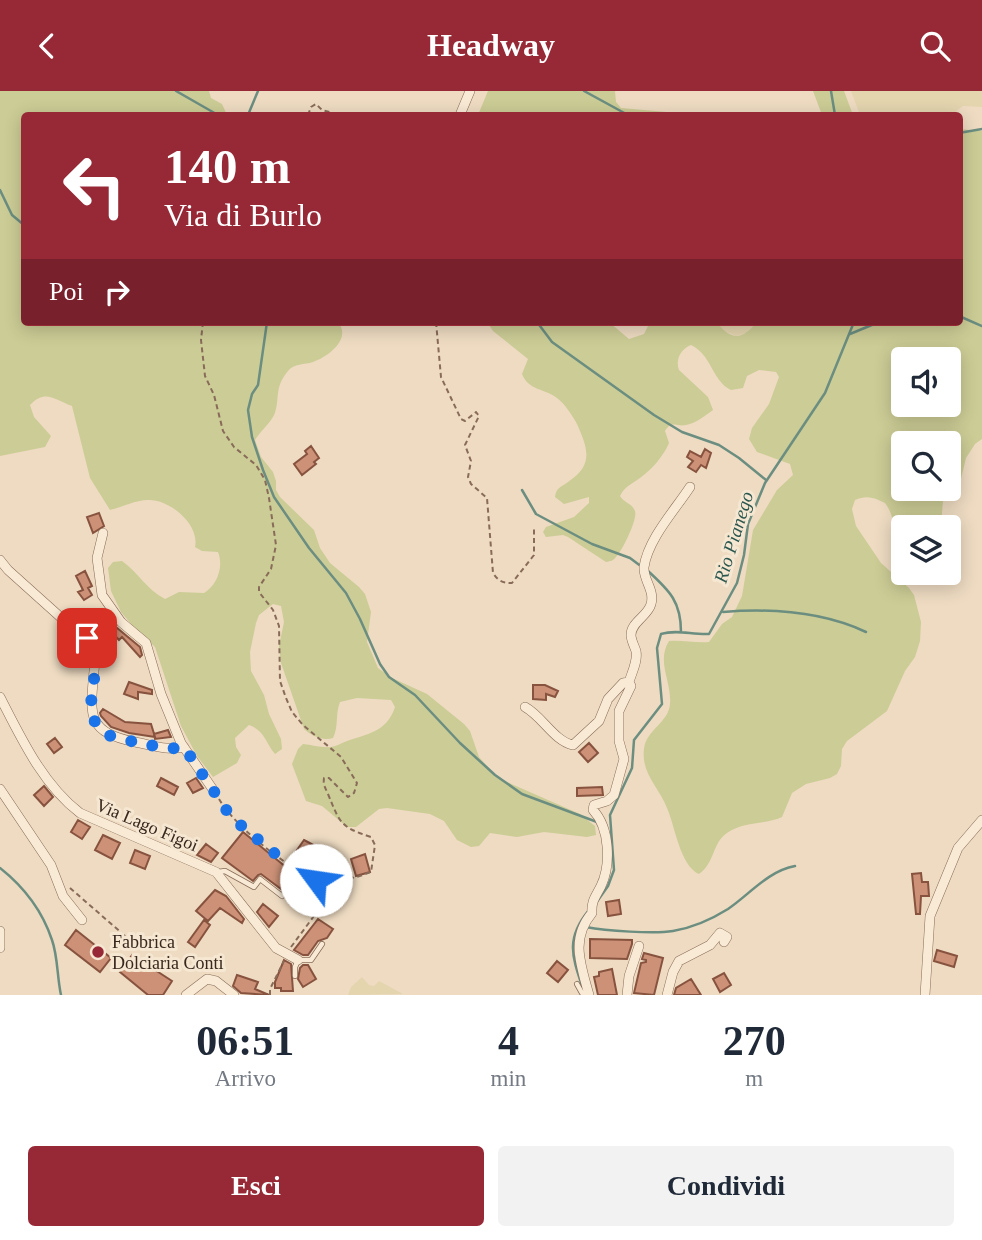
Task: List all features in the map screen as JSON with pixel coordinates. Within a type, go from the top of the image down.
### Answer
[{"type":"street","points":[[461,112],[470,91]]},
{"type":"street","points":[[589,995],[578,948],[581,930],[606,870],[606,849],[600,819],[593,810],[594,805],[607,801],[614,795],[622,766],[624,752],[619,741],[618,720],[622,703],[631,686],[629,682],[637,658],[632,631],[650,609],[652,600],[644,574],[645,564],[658,535],[690,487]]},
{"type":"street","points":[[103,533],[97,558],[102,595],[121,621],[146,643],[161,694],[184,747],[214,791]]},
{"type":"street","points":[[0,560],[8,571],[93,644],[96,659],[92,711],[96,724],[103,732],[114,738],[168,748],[184,747]]},
{"type":"street","points":[[525,707],[538,715],[566,743],[573,745],[599,722],[608,699],[623,683],[629,682]]},
{"type":"street","name":"Via Lago Figoi","points":[[0,697],[27,748],[64,801],[80,813],[216,871],[276,947],[298,960]]},
{"type":"street","points":[[0,789],[51,866],[64,896],[82,921]]},
{"type":"street","points":[[925,995],[930,916],[958,848],[982,820]]},
{"type":"street","points":[[0,931],[0,948]]},
{"type":"street","points":[[667,995],[675,967],[682,958],[710,945],[720,933],[727,936],[724,942]]},
{"type":"street","points":[[627,995],[629,977],[639,946]]},
{"type":"street","points":[[186,995],[207,979],[216,981],[234,995]]},
{"type":"lane","name":"Via Lago Figoi","points":[[216,871],[225,871],[254,887],[260,879],[282,896],[299,871]]},
{"type":"lane","points":[[930,916],[931,901]]},
{"type":"lane","points":[[295,976],[298,960],[311,960],[323,944]]},
{"type":"lane","points":[[577,984],[582,993],[589,995]]},
{"type":"path","points":[[309,112],[316,104],[329,112]]},
{"type":"path","points":[[203,326],[201,340],[205,376],[214,395],[223,431],[234,447],[256,465],[265,480],[270,498],[276,545],[271,569],[259,587],[259,592],[273,610],[279,627],[283,690],[292,712],[303,725],[341,757],[356,783],[354,793],[348,797],[329,778],[324,778],[324,787],[339,820],[346,828],[371,838],[374,842],[371,872],[354,879],[342,874],[316,880],[299,871],[240,825],[225,809],[214,791]]},
{"type":"path","points":[[436,326],[441,377],[461,419],[466,421],[476,412],[479,416],[466,445],[471,461],[468,477],[471,484],[487,498],[493,573],[497,579],[512,583],[534,555],[534,528]]},
{"type":"path","points":[[270,995],[270,989],[286,954],[314,916],[322,898],[316,880]]},
{"type":"path","points":[[67,884],[136,948]]},
{"type":"shaded area","points":[[851,91],[982,91],[982,107],[963,106],[955,112],[859,112]]},
{"type":"shaded area","points":[[720,326],[754,326],[748,333],[736,336]]},
{"type":"shaded area","points":[[362,977],[369,985],[374,986],[379,981],[403,994],[348,995],[351,987]]},
{"type":"green space","points":[[0,91],[209,91],[211,98],[222,104],[226,112],[21,112],[21,326],[341,326],[340,341],[331,352],[319,360],[288,371],[279,388],[275,413],[255,440],[261,457],[273,472],[276,490],[314,530],[320,548],[330,563],[365,594],[371,612],[367,642],[378,668],[392,678],[427,694],[464,724],[470,731],[479,757],[498,778],[580,814],[595,826],[596,835],[587,837],[544,832],[517,837],[490,833],[479,846],[471,847],[457,840],[444,821],[430,814],[379,809],[356,827],[347,827],[322,806],[306,801],[292,764],[298,749],[303,744],[333,747],[369,734],[387,722],[395,707],[391,700],[357,698],[340,702],[333,738],[317,737],[304,729],[281,663],[279,646],[284,622],[281,606],[273,604],[259,615],[256,623],[250,652],[251,671],[264,695],[269,714],[281,739],[282,749],[275,754],[261,733],[249,725],[235,738],[241,755],[237,763],[213,777],[197,756],[181,726],[155,647],[121,612],[111,591],[108,568],[113,562],[122,561],[165,599],[179,592],[204,593],[209,590],[220,569],[218,552],[202,551],[195,547],[193,530],[188,522],[165,504],[143,500],[110,510],[90,478],[72,406],[45,396],[35,400],[30,405],[34,417],[51,436],[45,447],[0,456]]},
{"type":"green space","points":[[488,91],[615,91],[616,102],[621,108],[667,112],[479,112]]},
{"type":"green space","points":[[813,91],[844,91],[852,112],[821,112]]},
{"type":"green space","points":[[963,129],[982,131],[982,439],[975,444],[966,458],[961,479],[961,431],[891,431],[891,501],[943,501],[942,515],[891,515],[885,503],[866,497],[855,500],[852,509],[856,526],[881,563],[891,572],[891,585],[906,585],[914,595],[921,622],[920,641],[915,657],[905,671],[887,711],[847,741],[842,749],[841,766],[837,774],[806,784],[792,793],[782,817],[740,827],[727,833],[699,874],[692,870],[683,854],[664,800],[645,766],[644,749],[649,736],[669,710],[670,696],[664,657],[669,641],[709,642],[722,624],[732,617],[742,596],[753,530],[777,490],[793,475],[790,464],[757,452],[749,439],[752,428],[769,404],[779,377],[776,372],[759,370],[747,376],[743,388],[731,390],[720,381],[698,349],[691,345],[682,352],[678,358],[679,370],[708,397],[713,410],[693,423],[672,425],[665,431],[669,443],[660,458],[653,467],[626,487],[620,496],[634,508],[634,521],[619,554],[606,562],[568,537],[546,537],[543,532],[546,527],[574,517],[589,503],[589,497],[564,504],[555,497],[559,488],[582,469],[586,456],[584,441],[571,413],[563,403],[525,380],[522,374],[528,359],[490,326],[614,326],[629,339],[644,334],[648,326],[720,326],[727,333],[742,335],[753,326],[963,326]]},
{"type":"building","points":[[311,446],[319,458],[314,462],[316,464],[302,475],[294,464],[307,454],[305,451]]},
{"type":"building","points":[[705,449],[711,453],[706,468],[701,465],[696,472],[688,467],[693,461],[687,457],[690,451],[701,457]]},
{"type":"building","points":[[99,513],[104,526],[93,533],[87,517]]},
{"type":"building","points":[[85,571],[92,586],[88,588],[92,595],[84,600],[78,592],[83,590],[76,576]]},
{"type":"building","points":[[110,618],[116,627],[140,647],[140,657],[122,637],[119,640],[104,624]]},
{"type":"building","points":[[129,682],[152,690],[152,694],[138,692],[138,699],[124,694]]},
{"type":"building","points":[[533,685],[545,685],[558,691],[555,697],[546,694],[546,700],[533,699]]},
{"type":"building","points":[[103,709],[125,722],[151,724],[155,737],[111,727],[101,716]]},
{"type":"building","points":[[168,730],[171,737],[155,739],[154,734]]},
{"type":"building","points":[[55,738],[62,747],[54,753],[47,744]]},
{"type":"building","points":[[589,743],[598,753],[588,762],[579,752]]},
{"type":"building","points":[[161,778],[178,787],[174,795],[157,786]]},
{"type":"building","points":[[196,778],[203,788],[193,793],[187,783]]},
{"type":"building","points":[[44,786],[53,797],[44,806],[34,795]]},
{"type":"building","points":[[602,787],[603,795],[577,796],[577,788]]},
{"type":"building","points":[[78,820],[90,827],[82,839],[71,832]]},
{"type":"building","points":[[243,832],[292,872],[281,889],[261,874],[253,881],[222,858]]},
{"type":"building","points":[[103,835],[120,843],[112,859],[95,850]]},
{"type":"building","points":[[304,840],[319,848],[315,856],[311,854],[308,860],[295,853]]},
{"type":"building","points":[[206,844],[218,853],[211,862],[197,855]]},
{"type":"building","points":[[135,850],[150,856],[145,869],[130,863]]},
{"type":"building","points":[[365,854],[370,872],[356,876],[351,859]]},
{"type":"building","points":[[921,873],[922,882],[928,882],[929,896],[921,896],[920,914],[916,914],[912,874]]},
{"type":"building","points":[[215,890],[226,896],[244,919],[242,923],[220,908],[208,921],[196,911]]},
{"type":"building","points":[[619,900],[621,914],[608,916],[606,902]]},
{"type":"building","points":[[263,904],[278,916],[269,927],[257,912]]},
{"type":"building","points":[[318,919],[333,929],[327,938],[318,941],[308,955],[294,950]]},
{"type":"building","points":[[204,920],[210,925],[195,947],[188,942]]},
{"type":"building","points":[[76,930],[111,958],[100,972],[65,945]]},
{"type":"building","points":[[590,939],[632,940],[632,944],[627,959],[590,958]]},
{"type":"building","points":[[937,950],[957,956],[954,967],[934,961]]},
{"type":"building","points":[[644,953],[663,958],[654,995],[634,993],[641,963],[646,962],[642,959]]},
{"type":"building","points":[[132,955],[172,981],[163,995],[148,995],[120,972]]},
{"type":"building","points":[[284,960],[291,964],[293,991],[275,988]]},
{"type":"building","points":[[557,961],[568,970],[558,982],[547,973]]},
{"type":"building","points":[[303,965],[308,965],[316,979],[303,987],[298,979]]},
{"type":"building","points":[[612,969],[617,995],[598,995],[594,977],[599,976],[599,972]]},
{"type":"building","points":[[724,973],[731,985],[720,992],[713,979]]},
{"type":"building","points":[[237,975],[258,982],[255,989],[269,995],[241,993],[233,986]]},
{"type":"building","points":[[691,979],[701,995],[674,995],[676,988]]},
{"type":"waterway","points":[[176,91],[213,112]]},
{"type":"waterway","points":[[249,112],[258,91]]},
{"type":"waterway","points":[[584,91],[622,112]]},
{"type":"waterway","name":"Rio Pianego","points":[[831,91],[834,112]]},
{"type":"waterway","points":[[963,132],[982,129]]},
{"type":"waterway","points":[[0,190],[12,215],[21,222]]},
{"type":"waterway","points":[[963,318],[982,326]]},
{"type":"waterway","points":[[266,326],[258,385],[252,394],[248,410],[252,437],[263,470],[274,497],[309,548],[346,593],[380,664],[389,677],[415,695],[460,743],[495,775],[522,794],[597,822]]},
{"type":"waterway","points":[[540,326],[552,342],[654,415],[682,432],[719,445],[766,480]]},
{"type":"waterway","name":"Rio Pianego","points":[[596,903],[608,886],[614,870],[610,815],[632,768],[634,740],[662,704],[657,648],[661,634],[709,634],[737,583],[748,524],[765,483],[825,393],[852,326]]},
{"type":"waterway","points":[[850,334],[869,326]]},
{"type":"waterway","points":[[522,490],[536,514],[592,544],[630,558],[642,567]]},
{"type":"waterway","points":[[648,571],[673,598],[679,613],[681,632]]},
{"type":"waterway","points":[[723,612],[760,610],[814,615],[866,632]]},
{"type":"waterway","points":[[586,927],[654,932],[687,928],[722,913],[768,878],[795,866]]},
{"type":"waterway","points":[[0,868],[24,891],[48,929],[54,947],[61,995]]},
{"type":"waterway","name":"Rio Pianego","points":[[584,992],[573,949],[576,931],[589,910]]},
{"type":"place","name":"Fabbrica Dolciaria Conti","points":[[98,952]]},
{"type":"route","points":[[87,638],[96,653],[92,711],[96,724],[103,732],[114,738],[168,748],[184,747],[231,817],[279,857],[316,880]]}]
